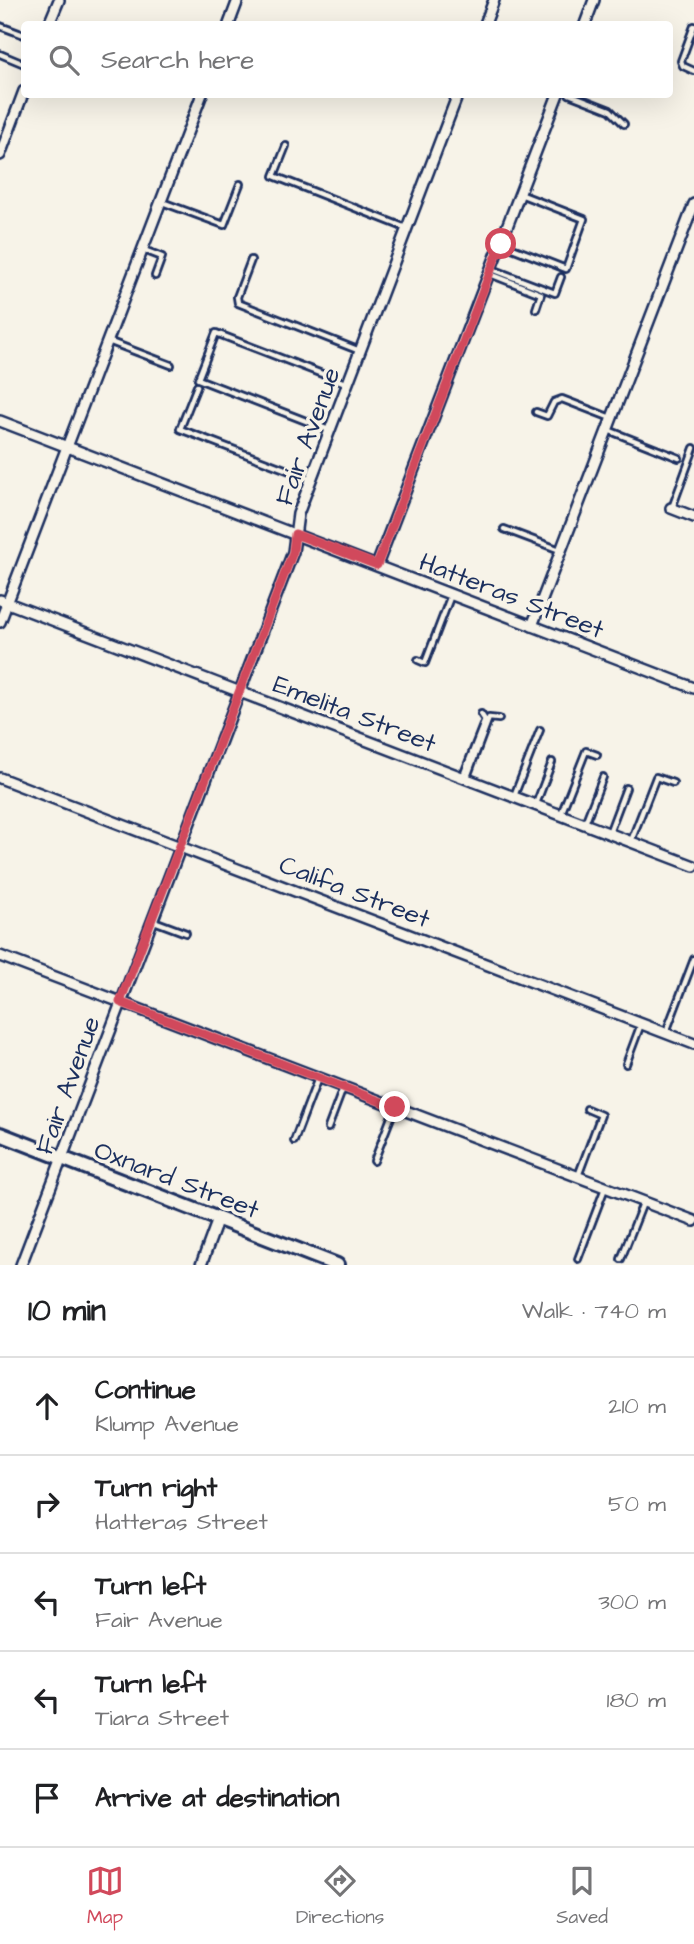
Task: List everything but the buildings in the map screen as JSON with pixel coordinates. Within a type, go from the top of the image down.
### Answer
[{"type":"main road","name":"Oxnard Street","points":[[0,1134],[337,1265]]},
{"type":"street","points":[[50,21],[59,0]]},
{"type":"street","points":[[230,21],[238,0]]},
{"type":"street","points":[[486,21],[494,0]]},
{"type":"street","points":[[586,21],[594,0]]},
{"type":"street","points":[[0,155],[21,98]]},
{"type":"street","points":[[0,622],[4,601],[67,447],[200,98]]},
{"type":"street","name":"Fair Avenue","points":[[21,1265],[293,552],[298,514],[456,98]]},
{"type":"street","points":[[377,565],[556,98]]},
{"type":"street","points":[[532,626],[694,205]]},
{"type":"street","name":"Hatteras Street","points":[[0,421],[694,688]]},
{"type":"street","points":[[671,508],[694,517]]},
{"type":"street","name":"Emelita Street","points":[[4,601],[694,866]]},
{"type":"street","name":"Califa Street","points":[[0,778],[694,1044]]},
{"type":"street","points":[[0,956],[694,1222]]},
{"type":"street","points":[[201,1265],[218,1219]]},
{"type":"lane","points":[[0,26],[21,34]]},
{"type":"lane","points":[[694,26],[681,61],[683,66],[694,71]]},
{"type":"lane","points":[[0,54],[21,63]]},
{"type":"lane","points":[[579,98],[610,110],[624,124]]},
{"type":"lane","points":[[286,146],[274,176],[407,229]]},
{"type":"lane","points":[[161,201],[224,225],[240,184]]},
{"type":"lane","points":[[501,244],[566,269],[584,219],[520,194]]},
{"type":"lane","points":[[143,250],[162,257],[155,276]]},
{"type":"lane","points":[[251,260],[237,303],[361,351]]},
{"type":"lane","points":[[490,271],[555,293],[561,276]]},
{"type":"lane","points":[[490,271],[541,294],[536,309]]},
{"type":"lane","points":[[330,430],[198,379],[216,333],[348,384]]},
{"type":"lane","points":[[108,341],[171,365]]},
{"type":"lane","points":[[197,386],[180,429],[312,479]]},
{"type":"lane","points":[[536,412],[547,416],[554,402],[562,399],[612,418]]},
{"type":"lane","points":[[607,430],[679,458]]},
{"type":"lane","points":[[671,508],[694,448]]},
{"type":"lane","points":[[504,529],[561,551]]},
{"type":"lane","points":[[418,660],[425,663],[451,594]]},
{"type":"lane","points":[[465,777],[485,720],[481,714]]},
{"type":"lane","points":[[465,777],[489,719],[499,719]]},
{"type":"lane","points":[[514,797],[540,730]]},
{"type":"lane","points":[[561,814],[586,751],[597,755]]},
{"type":"lane","points":[[535,805],[552,762]]},
{"type":"lane","points":[[584,824],[603,777]]},
{"type":"lane","points":[[631,842],[656,777],[673,783]]},
{"type":"lane","points":[[609,833],[626,788]]},
{"type":"lane","points":[[151,920],[186,933]]},
{"type":"lane","points":[[666,1033],[694,959]]},
{"type":"lane","points":[[626,1064],[641,1023]]},
{"type":"lane","points":[[294,1141],[319,1077]]},
{"type":"lane","points":[[328,1128],[344,1087]]},
{"type":"lane","points":[[374,1161],[395,1107]]},
{"type":"lane","points":[[578,1177],[601,1115],[587,1109]]},
{"type":"lane","points":[[578,1259],[605,1188]]},
{"type":"lane","points":[[621,1258],[643,1202]]},
{"type":"route","points":[[395,1107],[120,1002],[293,552],[295,534],[377,565],[501,244]]}]
